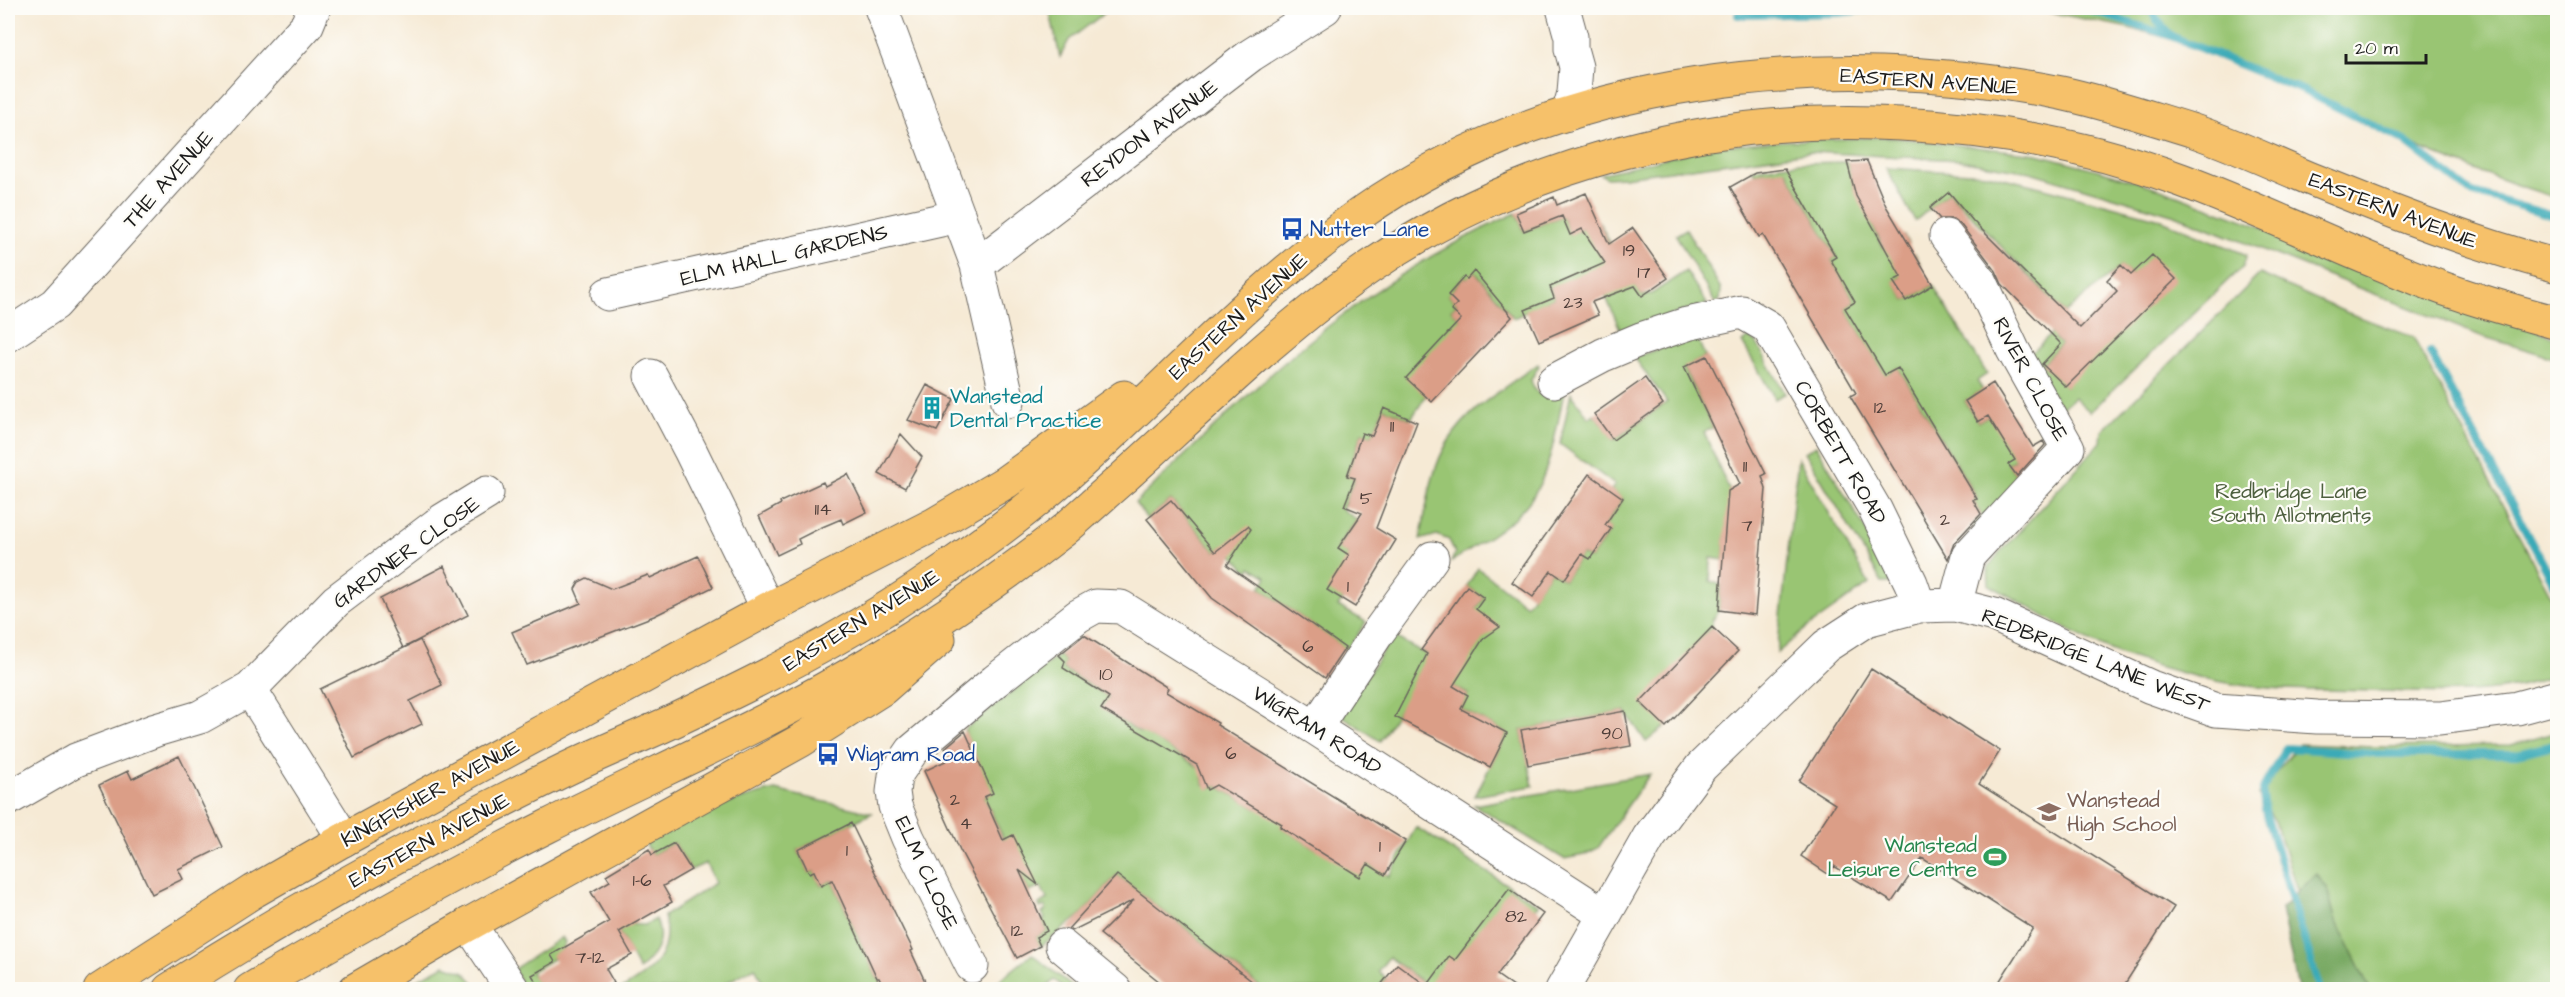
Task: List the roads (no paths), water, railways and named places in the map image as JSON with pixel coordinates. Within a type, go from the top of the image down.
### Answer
[{"type":"main road","name":"EASTERN AVENUE","points":[[169,990],[261,932],[457,823],[749,684],[891,606],[999,531],[1069,473],[1241,310],[1319,244],[1367,209],[1431,171],[1515,132],[1568,114],[1701,84],[1797,73],[1879,73],[1971,80],[2065,94],[2199,133],[2406,218],[2470,241],[2558,266]]},
{"type":"main road","name":"EASTERN AVENUE","points":[[250,990],[365,923],[536,832],[736,736],[871,663],[962,605],[1067,528],[1286,333],[1345,284],[1452,216],[1564,170],[1642,148],[1723,133],[1808,123],[1893,123],[1968,129],[2051,143],[2184,181],[2445,289],[2558,323]]},
{"type":"main road","name":"KINGFISHER AVENUE","points":[[100,990],[254,891],[343,840],[768,609],[935,524],[1006,482],[1241,310]]},
{"type":"main road","points":[[355,990],[469,924],[780,752],[882,689],[1067,528]]},
{"type":"street","name":"THE AVENUE","points":[[8,336],[55,304],[307,25],[314,8]]},
{"type":"street","points":[[881,8],[977,265],[1008,401]]},
{"type":"street","name":"REYDON AVENUE","points":[[977,265],[1251,55],[1325,8]]},
{"type":"street","points":[[1567,22],[1576,77],[1568,114]]},
{"type":"street","name":"ELM HALL GARDENS","points":[[608,294],[959,216]]},
{"type":"street","name":"RIVER CLOSE","points":[[1946,236],[1981,282],[2013,350],[2068,448],[1968,555],[1954,605]]},
{"type":"street","name":"CORBETT ROAD","points":[[1554,381],[1603,355],[1641,339],[1687,324],[1742,312],[1768,327],[1875,509],[1911,583],[1919,606]]},
{"type":"street","points":[[651,376],[768,609]]},
{"type":"street","name":"GARDNER CLOSE","points":[[8,799],[76,760],[156,730],[200,717],[250,689],[336,601],[443,520],[487,493]]},
{"type":"street","points":[[1316,728],[1379,631],[1432,558]]},
{"type":"street","name":"REDBRIDGE LANE WEST","points":[[1562,990],[1649,837],[1701,767],[1826,646],[1866,620],[1919,606],[1954,605],[1994,615],[2151,687],[2216,710],[2317,717],[2440,718],[2517,708],[2558,696]]},
{"type":"street","name":"WIGRAM ROAD","points":[[895,777],[912,751],[1078,616],[1096,606],[1121,607],[1316,728],[1605,915]]},
{"type":"street","points":[[250,689],[343,840]]},
{"type":"street","name":"ELM CLOSE","points":[[895,777],[893,792],[895,806],[908,838],[972,966]]},
{"type":"street","points":[[469,924],[513,990]]},
{"type":"street","points":[[1062,946],[1115,990]]},
{"type":"waterway","points":[[1738,15],[1839,13],[1878,8]]},
{"type":"waterway","points":[[2082,8],[2171,36],[2304,91],[2403,140],[2470,192],[2558,217]]},
{"type":"waterway","points":[[2150,8],[2156,19],[2171,36]]},
{"type":"waterway","points":[[2430,352],[2558,591]]},
{"type":"waterway","points":[[2320,990],[2266,815],[2262,790],[2286,748],[2375,754],[2517,754],[2558,744]]},
{"type":"place","name":"Nutter Lane","points":[[1292,229]]},
{"type":"place","name":"Wanstead Dental Practice","points":[[932,408]]},
{"type":"place","name":"Wigram Road","points":[[828,754]]},
{"type":"place","name":"Wanstead High School","points":[[2049,812]]},
{"type":"place","name":"Wanstead Leisure Centre","points":[[1995,857]]},
{"type":"park label","name":"Redbridge Lane South Allotments","points":[[2291,503]]}]
